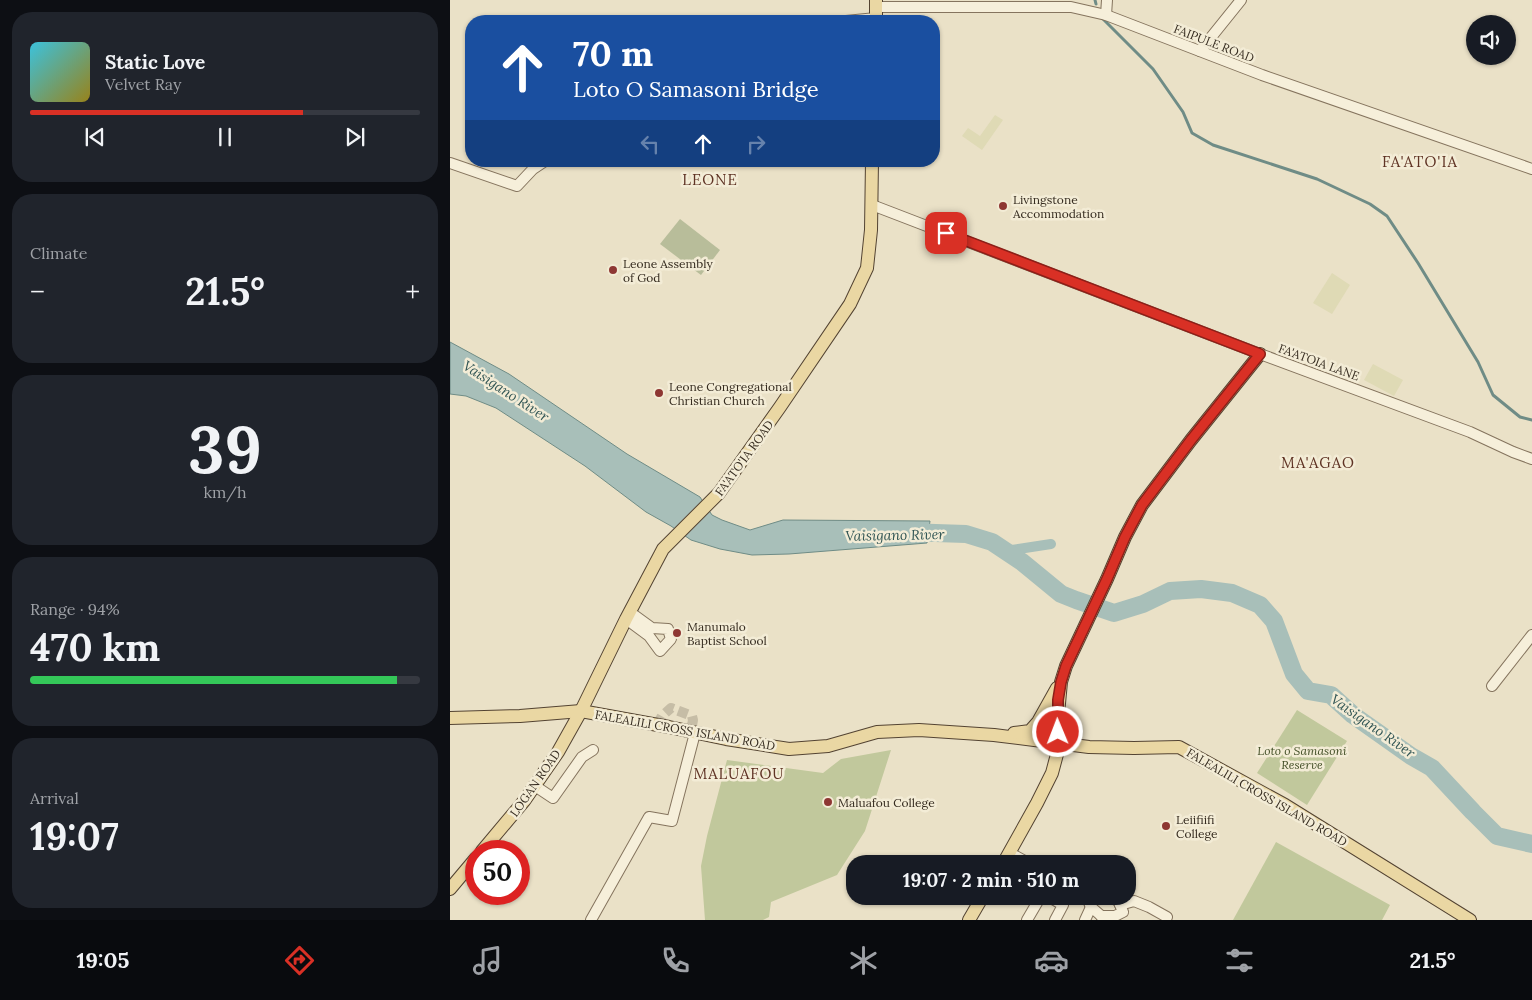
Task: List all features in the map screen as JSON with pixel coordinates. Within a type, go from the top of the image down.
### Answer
[{"type":"main road","name":"FA'ATO'IA ROAD","points":[[581,711],[663,549],[715,498],[850,304],[867,268],[871,230],[872,167]]},
{"type":"main road","points":[[1009,855],[1049,780],[1060,743],[1058,707],[1061,682],[1066,666],[1125,537],[1142,505],[1260,354]]},
{"type":"main road","points":[[994,735],[1030,731],[1038,722],[1061,682]]},
{"type":"main road","name":"FALEALILI CROSS ISLAND ROAD","points":[[450,718],[520,716],[581,711],[726,739],[788,748],[828,746],[877,732],[919,730],[994,735],[1089,747],[1179,746],[1285,805],[1470,920]]},
{"type":"main road","name":"LOGAN ROAD","points":[[491,840],[524,802],[558,752],[581,711]]},
{"type":"main road","points":[[450,890],[465,872]]},
{"type":"main road","points":[[969,920],[978,905]]},
{"type":"street","points":[[1106,15],[1107,0]]},
{"type":"street","points":[[1200,52],[1241,0]]},
{"type":"street","name":"FAIPULE ROAD","points":[[876,12],[1071,7],[1106,15],[1200,52],[1532,169]]},
{"type":"street","points":[[450,163],[517,186],[537,167]]},
{"type":"street","name":"FA'ATOIA LANE","points":[[872,205],[1260,354],[1470,432],[1532,459]]},
{"type":"street","points":[[1492,686],[1532,635]]},
{"type":"street","points":[[591,920],[649,816],[672,821],[695,732]]},
{"type":"street","points":[[534,786],[553,798],[582,757],[593,750]]},
{"type":"street","points":[[1136,902],[1149,906],[1167,917]]},
{"type":"street","points":[[1028,920],[1036,905]]},
{"type":"street","points":[[1055,920],[1063,905]]},
{"type":"street","points":[[1086,920],[1091,907],[1104,918],[1123,912],[1120,905]]},
{"type":"shaded area","points":[[995,115],[1003,120],[982,150],[962,136],[968,128],[980,136]]},
{"type":"shaded area","points":[[1332,273],[1350,285],[1332,314],[1313,303]]},
{"type":"shaded area","points":[[1373,364],[1403,380],[1394,396],[1364,380]]},
{"type":"green space","points":[[680,219],[720,250],[701,275],[660,244]]},
{"type":"green space","name":"Loto o Samasoni Reserve","points":[[1297,710],[1347,741],[1307,805],[1257,773]]},
{"type":"green space","points":[[891,750],[865,831],[850,855],[846,855],[846,861],[837,875],[771,902],[769,917],[763,920],[705,920],[701,866],[727,760],[823,773],[841,759]]},
{"type":"green space","points":[[1276,842],[1390,905],[1382,920],[1233,920]]},
{"type":"water","points":[[450,342],[509,374],[627,454],[700,497],[712,515],[722,520],[750,530],[783,520],[930,521],[927,543],[789,554],[752,555],[720,549],[691,540],[646,512],[585,466],[496,408],[466,396],[450,394]]},
{"type":"waterway","points":[[1095,0],[1096,4]]},
{"type":"waterway","points":[[1102,18],[1153,69],[1183,112],[1192,133],[1213,145],[1317,179],[1370,204],[1387,216],[1478,362],[1493,395],[1520,417],[1532,420]]},
{"type":"waterway","name":"Vaisigano River","points":[[905,532],[966,534],[992,542],[1022,562],[1061,594],[1114,613],[1143,604],[1170,591],[1201,589],[1232,593],[1260,605],[1274,621],[1294,674],[1308,691],[1331,695],[1353,715],[1411,756],[1432,768],[1497,836],[1532,844]]},
{"type":"waterway","points":[[1005,551],[1051,544]]},
{"type":"tunnel","points":[[657,725],[662,716],[671,708],[692,716],[691,731]]},
{"type":"place","name":"Livingstone Accommodation","points":[[1003,206]]},
{"type":"place","name":"Leone Assembly of God","points":[[613,270]]},
{"type":"place","name":"Leone Congregational Christian Church","points":[[659,393]]},
{"type":"place","name":"Manumalo Baptist School","points":[[677,633]]},
{"type":"place","name":"Maluafou College","points":[[828,802]]},
{"type":"place","name":"Leiifiifi College","points":[[1166,826]]},
{"type":"district","name":"FA'ATO'IA","points":[[1420,161]]},
{"type":"district","name":"LEONE","points":[[710,179]]},
{"type":"district","name":"MA'AGAO","points":[[1318,462]]},
{"type":"district","name":"MALUAFOU","points":[[739,773]]},
{"type":"route","points":[[946,233],[1260,354],[1142,505],[1125,537],[1066,666],[1058,700],[1058,732]]}]
